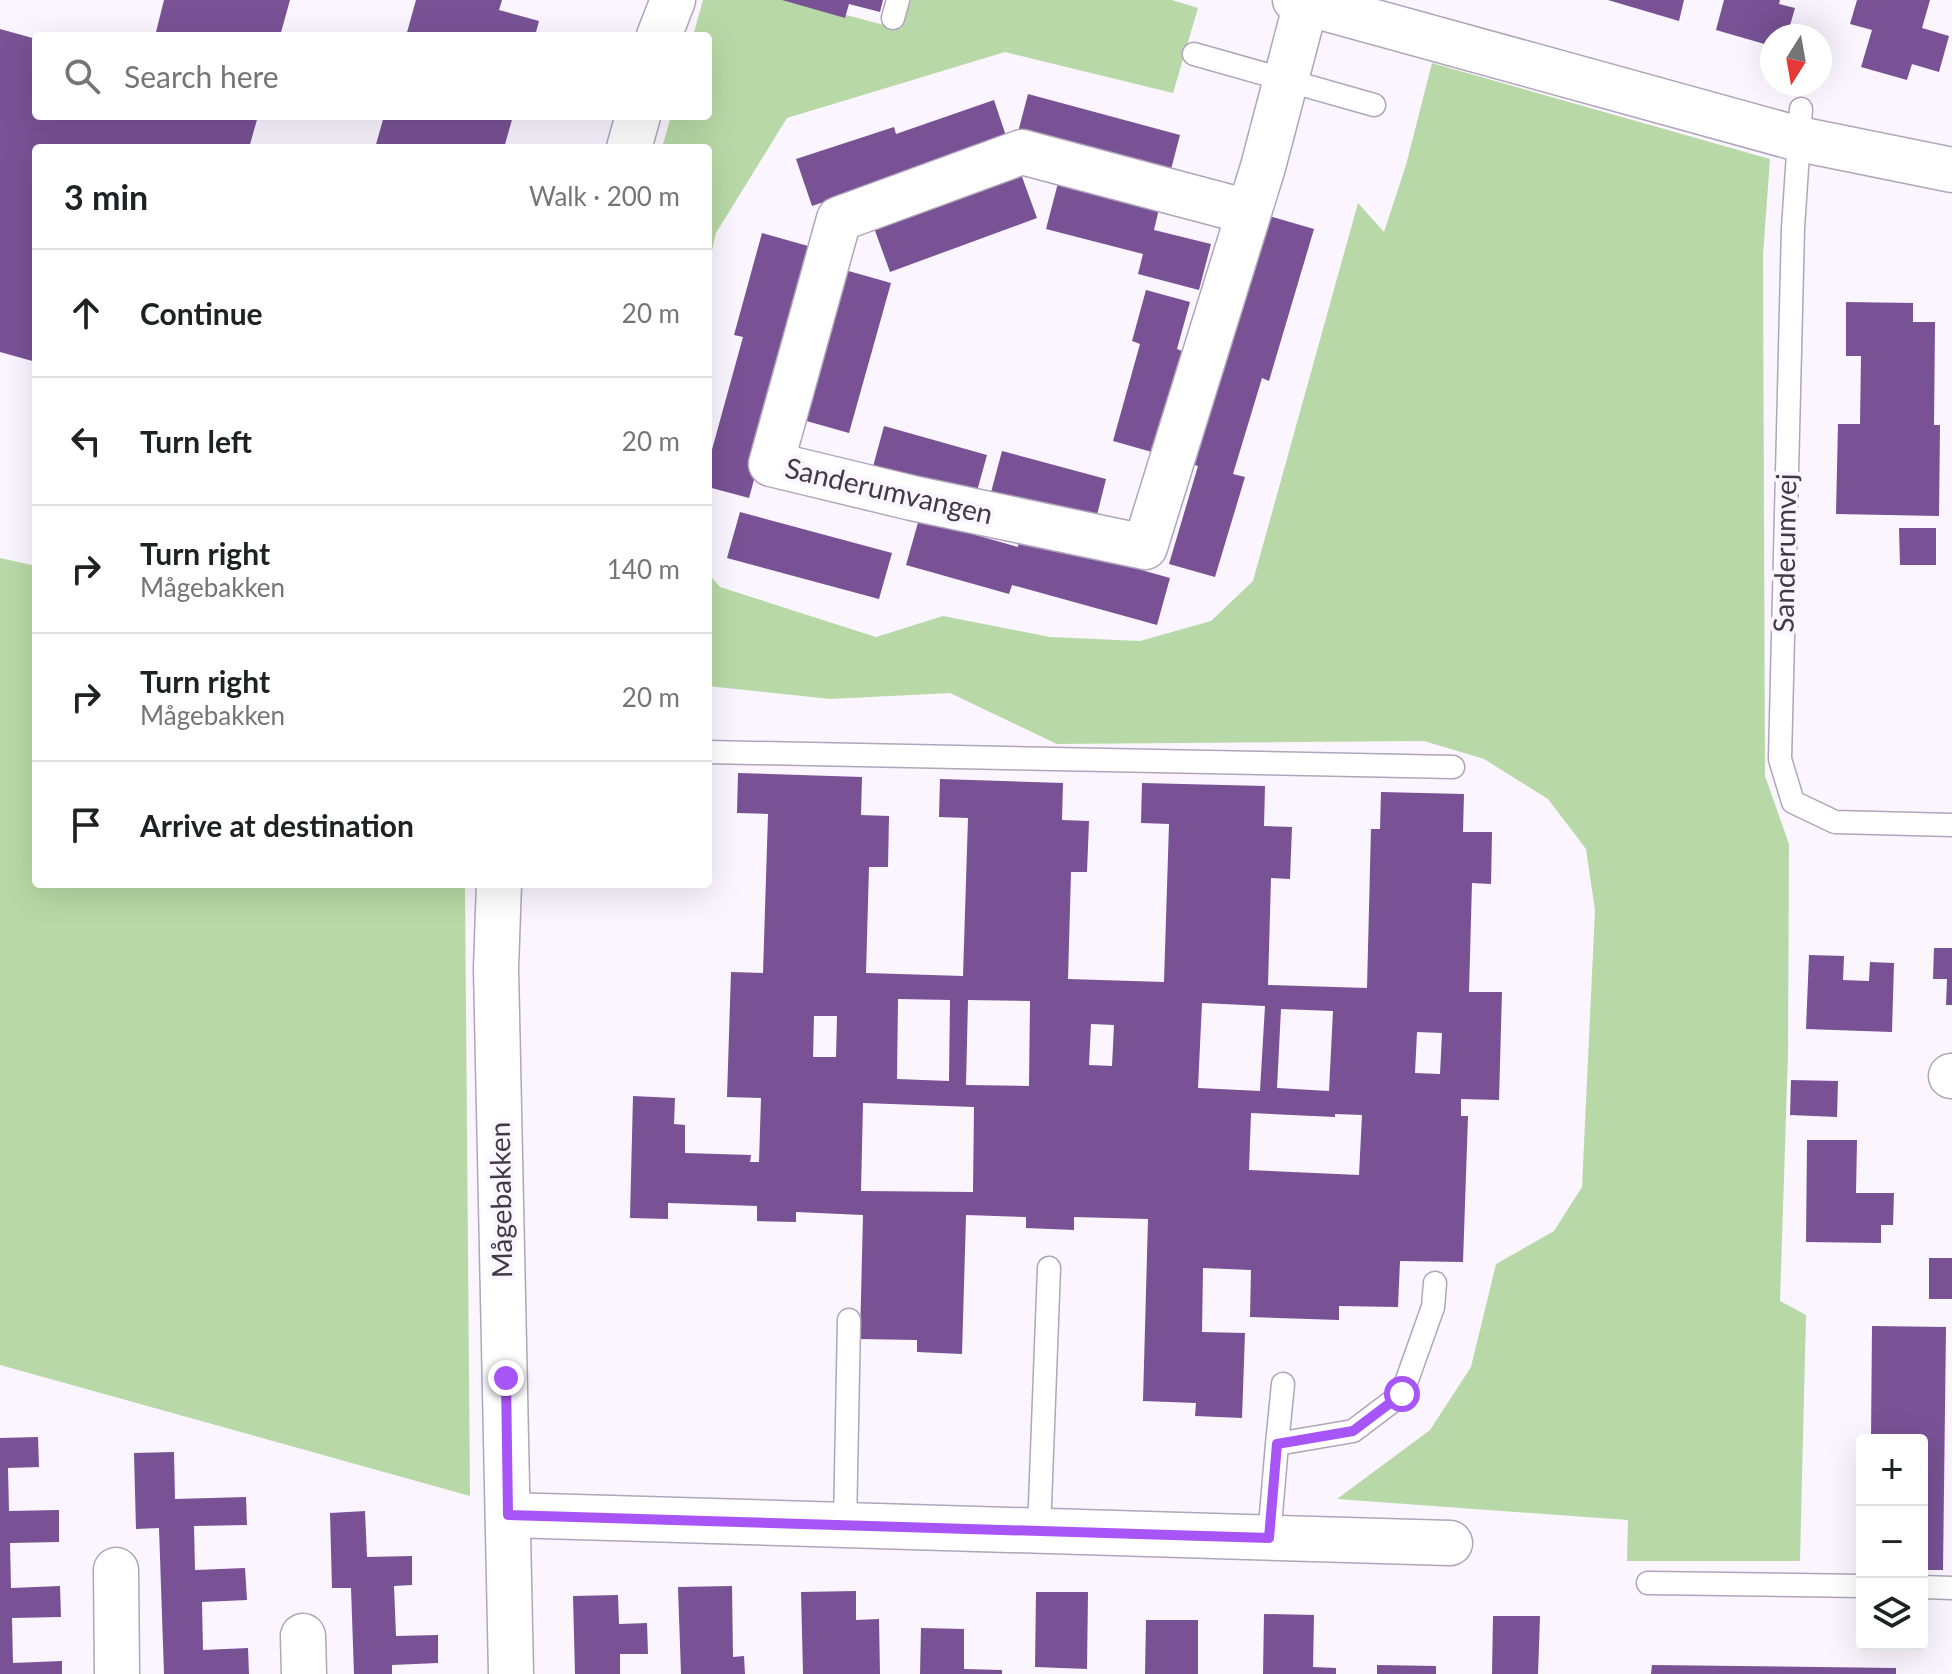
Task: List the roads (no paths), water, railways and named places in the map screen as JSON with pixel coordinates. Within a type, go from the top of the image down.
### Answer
[{"type":"street","points":[[659,32],[662,0]]},
{"type":"street","points":[[661,32],[673,0]]},
{"type":"street","points":[[1406,0],[1952,170]]},
{"type":"street","points":[[1301,1],[1800,124],[1952,158]]},
{"type":"street","name":"Sanderumvangen","points":[[1248,212],[1022,152],[839,219],[771,464],[912,498],[1145,547],[1248,212],[1286,80],[1301,1]]},
{"type":"street","points":[[630,144],[637,120]]},
{"type":"street","name":"Mågebakken","points":[[499,888],[496,968],[511,1674]]},
{"type":"street","points":[[508,1515],[1450,1543]]},
{"type":"street","points":[[116,1570],[117,1674]]},
{"type":"lane","points":[[1194,54],[1374,105]]},
{"type":"lane","name":"Sanderumvej","points":[[1800,124],[1793,228],[1780,759],[1793,802],[1835,822],[1952,825]]},
{"type":"lane","points":[[712,752],[1453,767]]},
{"type":"lane","points":[[1039,1531],[1049,1268]]},
{"type":"lane","points":[[1277,1444],[1353,1431],[1402,1394],[1433,1307],[1435,1283]]},
{"type":"lane","points":[[845,1525],[849,1320]]},
{"type":"lane","points":[[1269,1538],[1283,1384]]},
{"type":"lane","points":[[1648,1583],[1856,1586]]},
{"type":"lane","points":[[1928,1587],[1952,1588]]}]
